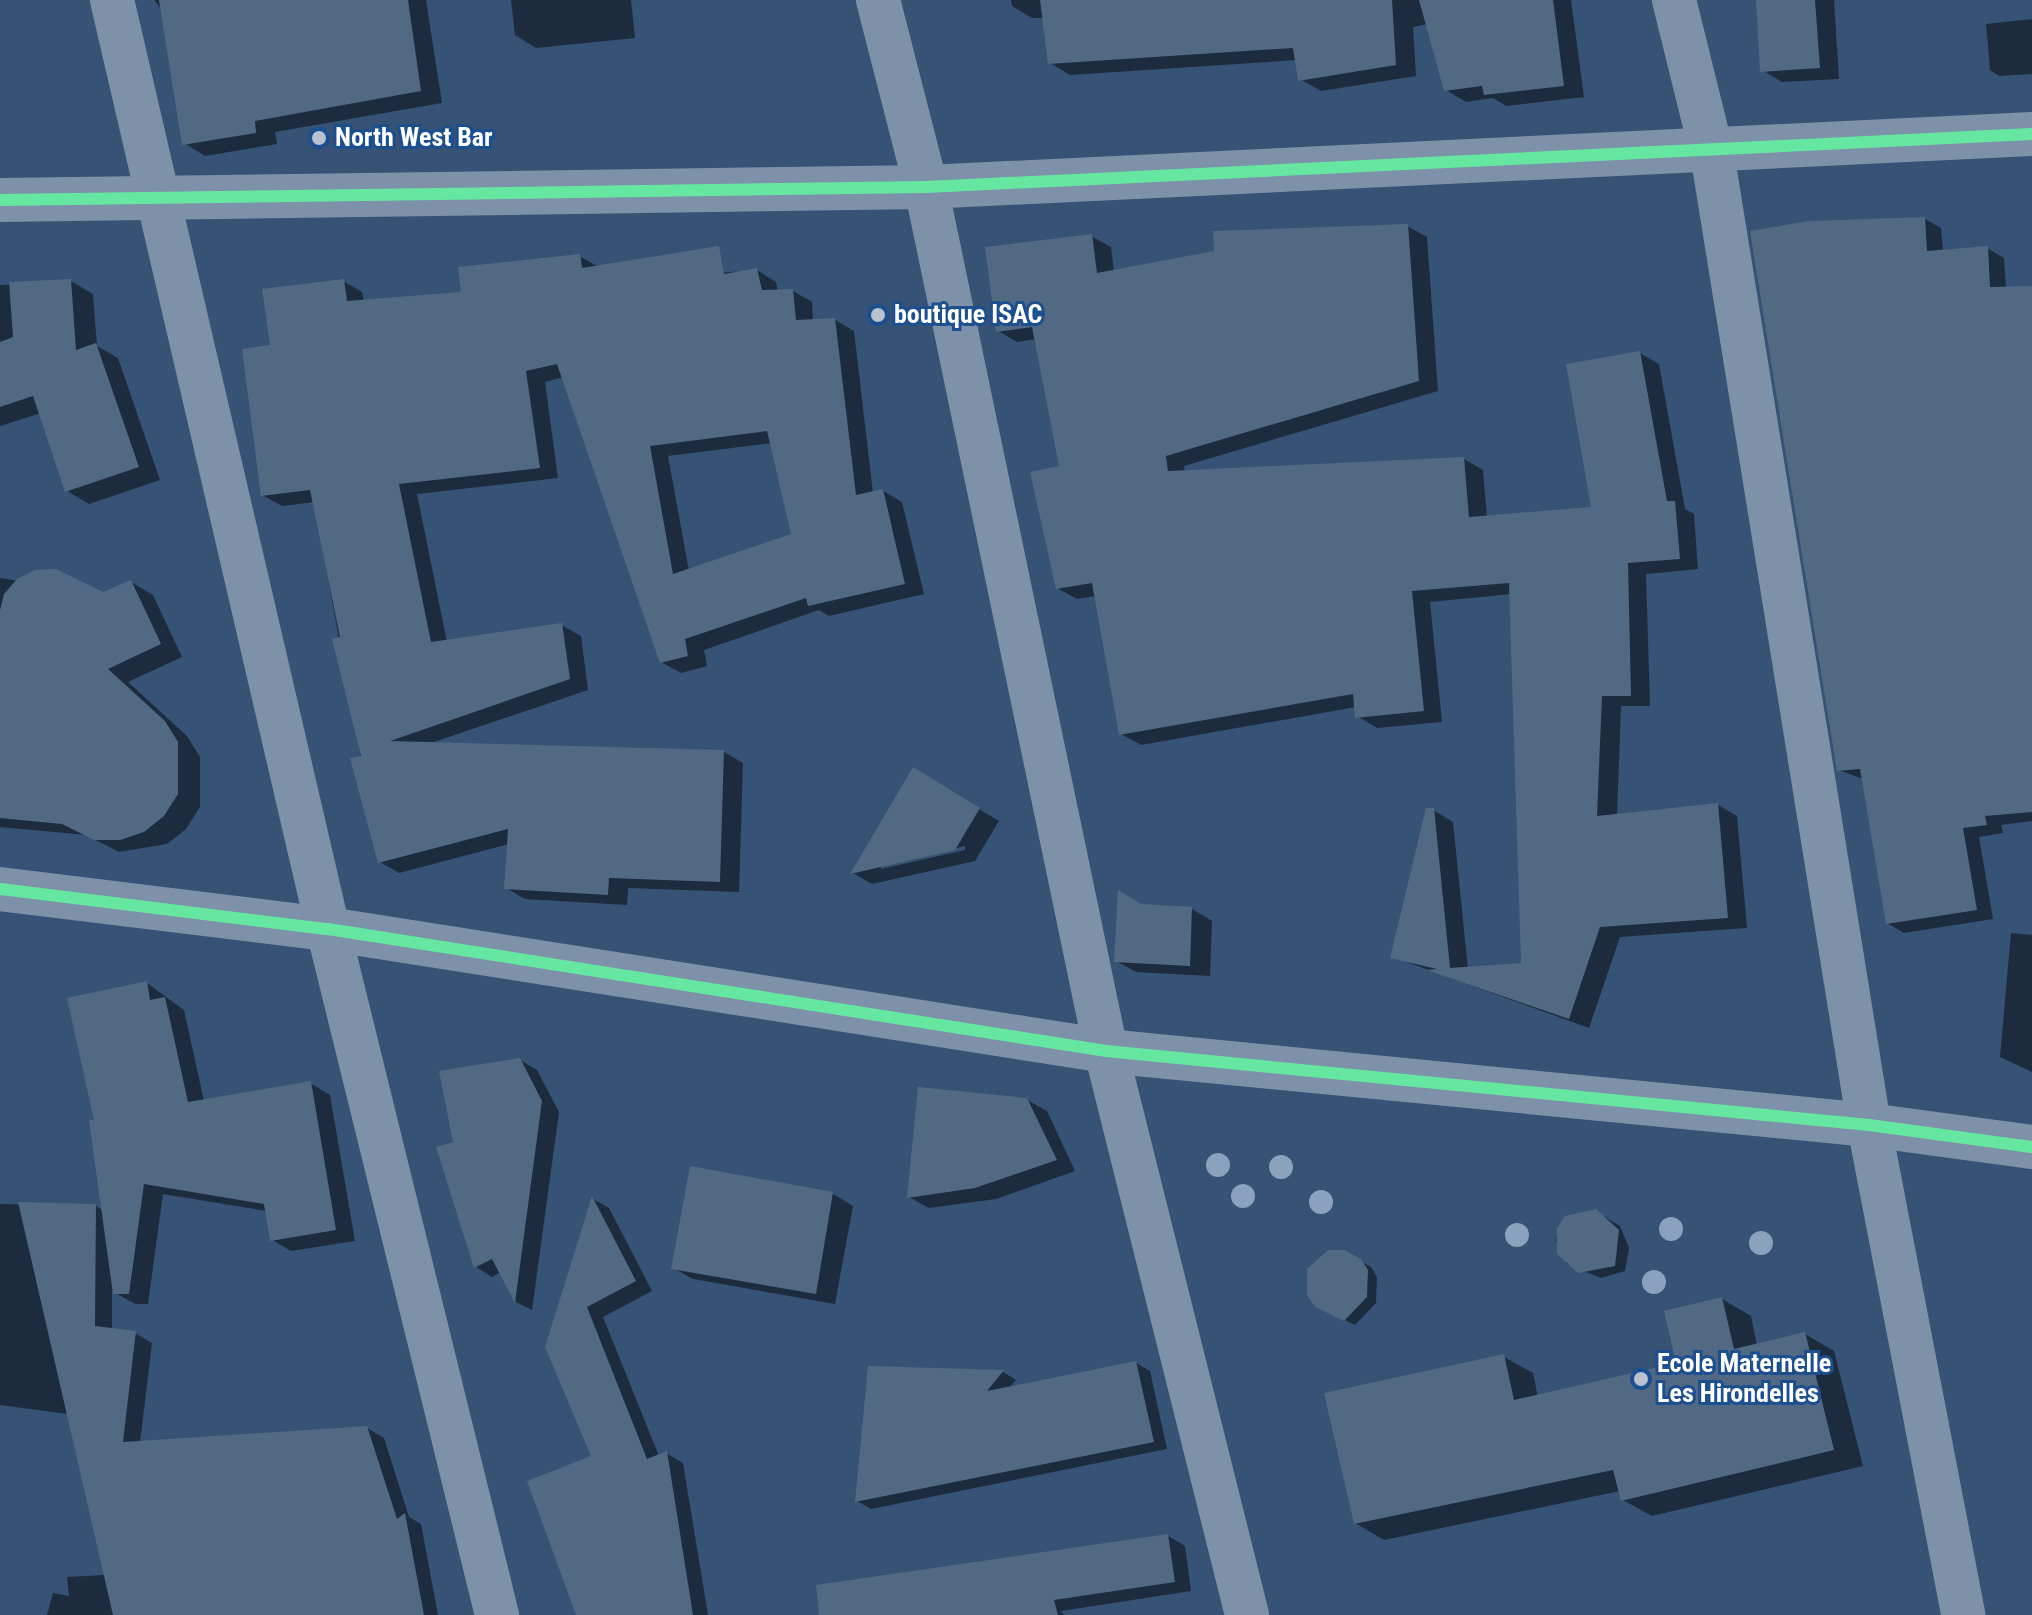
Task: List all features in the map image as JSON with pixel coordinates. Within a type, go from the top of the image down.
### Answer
[{"type":"street","points":[[112,0],[328,929],[497,1615]]},
{"type":"street","points":[[878,0],[926,187],[1106,1051],[1247,1615]]},
{"type":"street","points":[[1674,0],[1712,153],[1869,1125],[1963,1615]]},
{"type":"street","points":[[0,200],[157,194],[926,187],[1712,153],[2032,134]]},
{"type":"street","points":[[0,889],[328,929],[1106,1051],[1869,1125],[2032,1147]]},
{"type":"building","points":[[159,0],[408,0],[421,91],[255,121],[256,133],[182,145]]},
{"type":"building","points":[[1040,0],[1392,0],[1396,65],[1298,81],[1293,48],[1048,64]]},
{"type":"building","points":[[1419,0],[1553,0],[1564,86],[1484,95],[1482,86],[1444,91]]},
{"type":"building","points":[[1756,0],[1815,0],[1820,68],[1760,72]]},
{"type":"building","points":[[1925,217],[1927,251],[1988,246],[1990,287],[2032,286],[2032,812],[1985,816],[1987,825],[1963,828],[1977,910],[1886,924],[1860,769],[1837,771],[1750,231],[1809,221]]},
{"type":"building","points":[[1408,224],[1419,381],[1166,456],[1168,471],[1464,457],[1469,517],[1591,507],[1566,364],[1640,351],[1667,501],[1675,501],[1680,559],[1628,563],[1631,696],[1602,696],[1597,816],[1718,803],[1728,918],[1600,927],[1569,1019],[1427,970],[1437,969],[1390,958],[1426,808],[1434,808],[1450,968],[1521,963],[1509,583],[1412,591],[1424,711],[1355,718],[1353,694],[1119,735],[1092,583],[1056,589],[1030,472],[1059,466],[1032,327],[996,332],[985,247],[1092,234],[1097,273],[1214,251],[1213,231]]},
{"type":"building","points":[[719,246],[724,274],[757,268],[762,290],[793,289],[796,320],[835,318],[856,495],[883,489],[905,584],[808,606],[806,598],[685,639],[688,656],[660,663],[557,364],[526,371],[540,468],[399,484],[431,642],[562,623],[570,679],[390,741],[724,750],[720,882],[609,878],[608,895],[504,889],[508,829],[378,863],[350,758],[361,756],[332,639],[340,637],[310,490],[261,496],[242,349],[270,345],[262,289],[344,279],[347,301],[461,292],[458,267],[580,254],[582,268]],"holes":[[[767,431],[791,534],[673,574],[650,446]]]},
{"type":"building","points":[[71,279],[76,350],[96,343],[139,467],[65,492],[33,396],[0,407],[0,342],[13,337],[9,282]]},
{"type":"building","points":[[56,569],[103,592],[131,580],[161,644],[108,669],[165,721],[178,742],[178,794],[164,816],[144,832],[120,840],[94,840],[62,824],[0,818],[0,610],[4,594],[17,579],[35,570]]},
{"type":"building","points":[[913,767],[980,808],[955,850],[850,874]]},
{"type":"building","points":[[1118,890],[1141,904],[1192,907],[1190,966],[1114,962]]},
{"type":"building","points":[[147,981],[150,1000],[165,997],[188,1102],[311,1081],[336,1230],[270,1241],[264,1204],[144,1184],[129,1294],[113,1294],[89,1120],[94,1120],[67,998]]},
{"type":"building","points":[[520,1058],[542,1101],[515,1303],[492,1259],[474,1268],[436,1147],[453,1142],[439,1071]]},
{"type":"building","points":[[918,1087],[1027,1098],[1057,1160],[975,1188],[907,1198]]},
{"type":"building","points":[[690,1166],[833,1192],[816,1294],[671,1269]]},
{"type":"building","points":[[592,1196],[636,1281],[587,1307],[647,1459],[667,1451],[693,1615],[576,1615],[527,1481],[591,1456],[545,1347]]},
{"type":"building","points":[[18,1202],[96,1204],[95,1326],[136,1331],[123,1442],[367,1426],[397,1519],[405,1513],[424,1615],[113,1615]]},
{"type":"building","points":[[1596,1209],[1619,1230],[1615,1266],[1578,1273],[1557,1254],[1557,1228],[1565,1216]]},
{"type":"building","points":[[1328,1250],[1344,1250],[1361,1259],[1368,1270],[1367,1297],[1344,1321],[1315,1307],[1307,1295],[1307,1269]]},
{"type":"building","points":[[1722,1297],[1734,1349],[1805,1332],[1834,1450],[1621,1501],[1613,1470],[1354,1524],[1324,1393],[1504,1354],[1514,1400],[1676,1363],[1664,1311]]},
{"type":"building","points":[[1136,1361],[1154,1442],[855,1502],[868,1366],[1004,1370],[987,1391]]},
{"type":"building","points":[[1168,1534],[1175,1582],[1054,1600],[1058,1615],[819,1615],[816,1585]]},
{"type":"cycle path","points":[[0,200],[926,187],[2032,134]]},
{"type":"cycle path","points":[[0,889],[328,929],[1106,1051],[1869,1125],[2032,1147]]},
{"type":"place","name":"North West Bar","points":[[319,138]]},
{"type":"place","name":"boutique ISAC","points":[[878,315]]},
{"type":"place","name":"Ecole Maternelle Les Hirondelles","points":[[1641,1379]]}]
